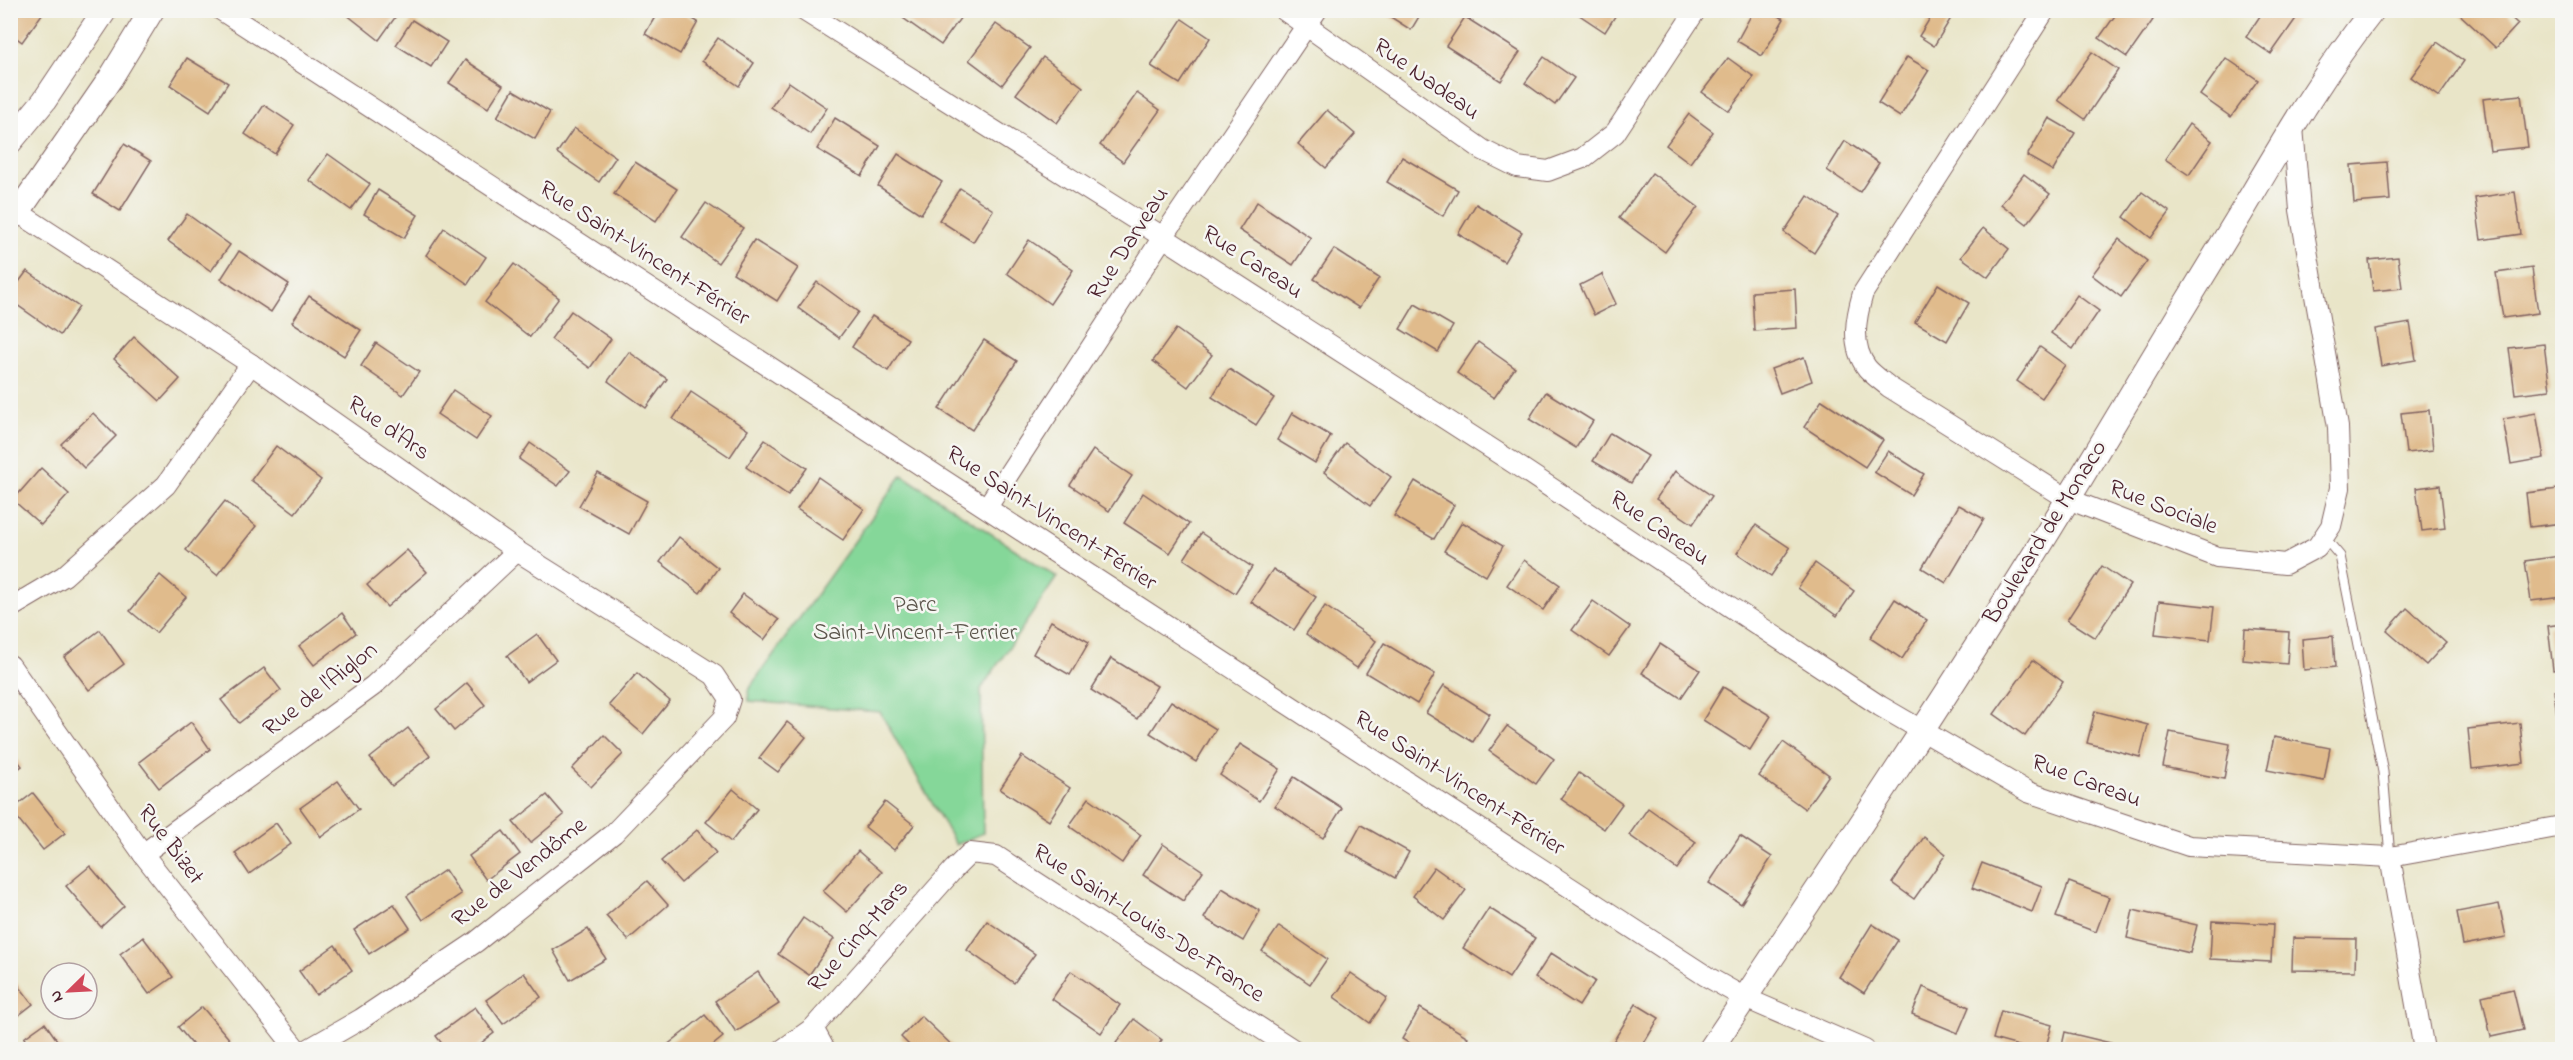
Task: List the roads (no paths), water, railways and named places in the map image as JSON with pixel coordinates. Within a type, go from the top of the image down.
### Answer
[{"type":"street","points":[[10,142],[44,100],[105,10]]},
{"type":"street","points":[[13,213],[110,79],[152,10]]},
{"type":"street","name":"Rue Saint-Vincent-Férrier","points":[[221,10],[1706,976],[1745,998],[1865,1050]]},
{"type":"street","name":"Rue Careau","points":[[803,10],[1163,237],[1512,462],[1870,699],[2028,792],[2189,846],[2390,857],[2562,826]]},
{"type":"street","name":"Rue Nadeau","points":[[1284,10],[1312,18],[1483,150],[1516,167],[1548,171],[1584,159],[1615,133],[1696,10]]},
{"type":"street","name":"Rue Sociale","points":[[2045,10],[1863,293],[1855,321],[1857,343],[1866,367],[1889,387],[2068,499],[2217,557],[2285,564],[2318,547],[2331,526],[2340,488],[2338,427],[2300,210],[2293,127]]},
{"type":"street","name":"Boulevard de Monaco","points":[[1710,1050],[1922,729],[2068,499],[2340,51],[2373,10]]},
{"type":"street","name":"Rue Darveau","points":[[987,507],[1163,237],[1312,18]]},
{"type":"street","name":"Rue d'Ars","points":[[13,213],[251,364],[517,551],[714,675],[730,699]]},
{"type":"street","points":[[10,608],[64,576],[166,485],[251,364]]},
{"type":"street","name":"Rue de l'Aiglon","points":[[143,854],[373,686],[517,551]]},
{"type":"street","name":"Rue Bizet","points":[[10,665],[143,854],[297,1050]]},
{"type":"street","name":"Rue de Vendôme","points":[[307,1050],[361,1019],[476,942],[614,833],[724,718],[730,699]]},
{"type":"street","name":"Rue Cinq-Mars","points":[[782,1050],[813,1028],[954,869],[970,854]]},
{"type":"street","name":"Rue Saint-Louis-De-France","points":[[970,854],[996,856],[1294,1050]]},
{"type":"street","points":[[2390,857],[2424,1050]]},
{"type":"street","points":[[813,1028],[825,1050]]},
{"type":"lane","points":[[2324,537],[2340,556],[2383,772],[2390,857]]},
{"type":"park label","name":"Parc Saint-Vincent-Ferrier","points":[[915,619]]}]
